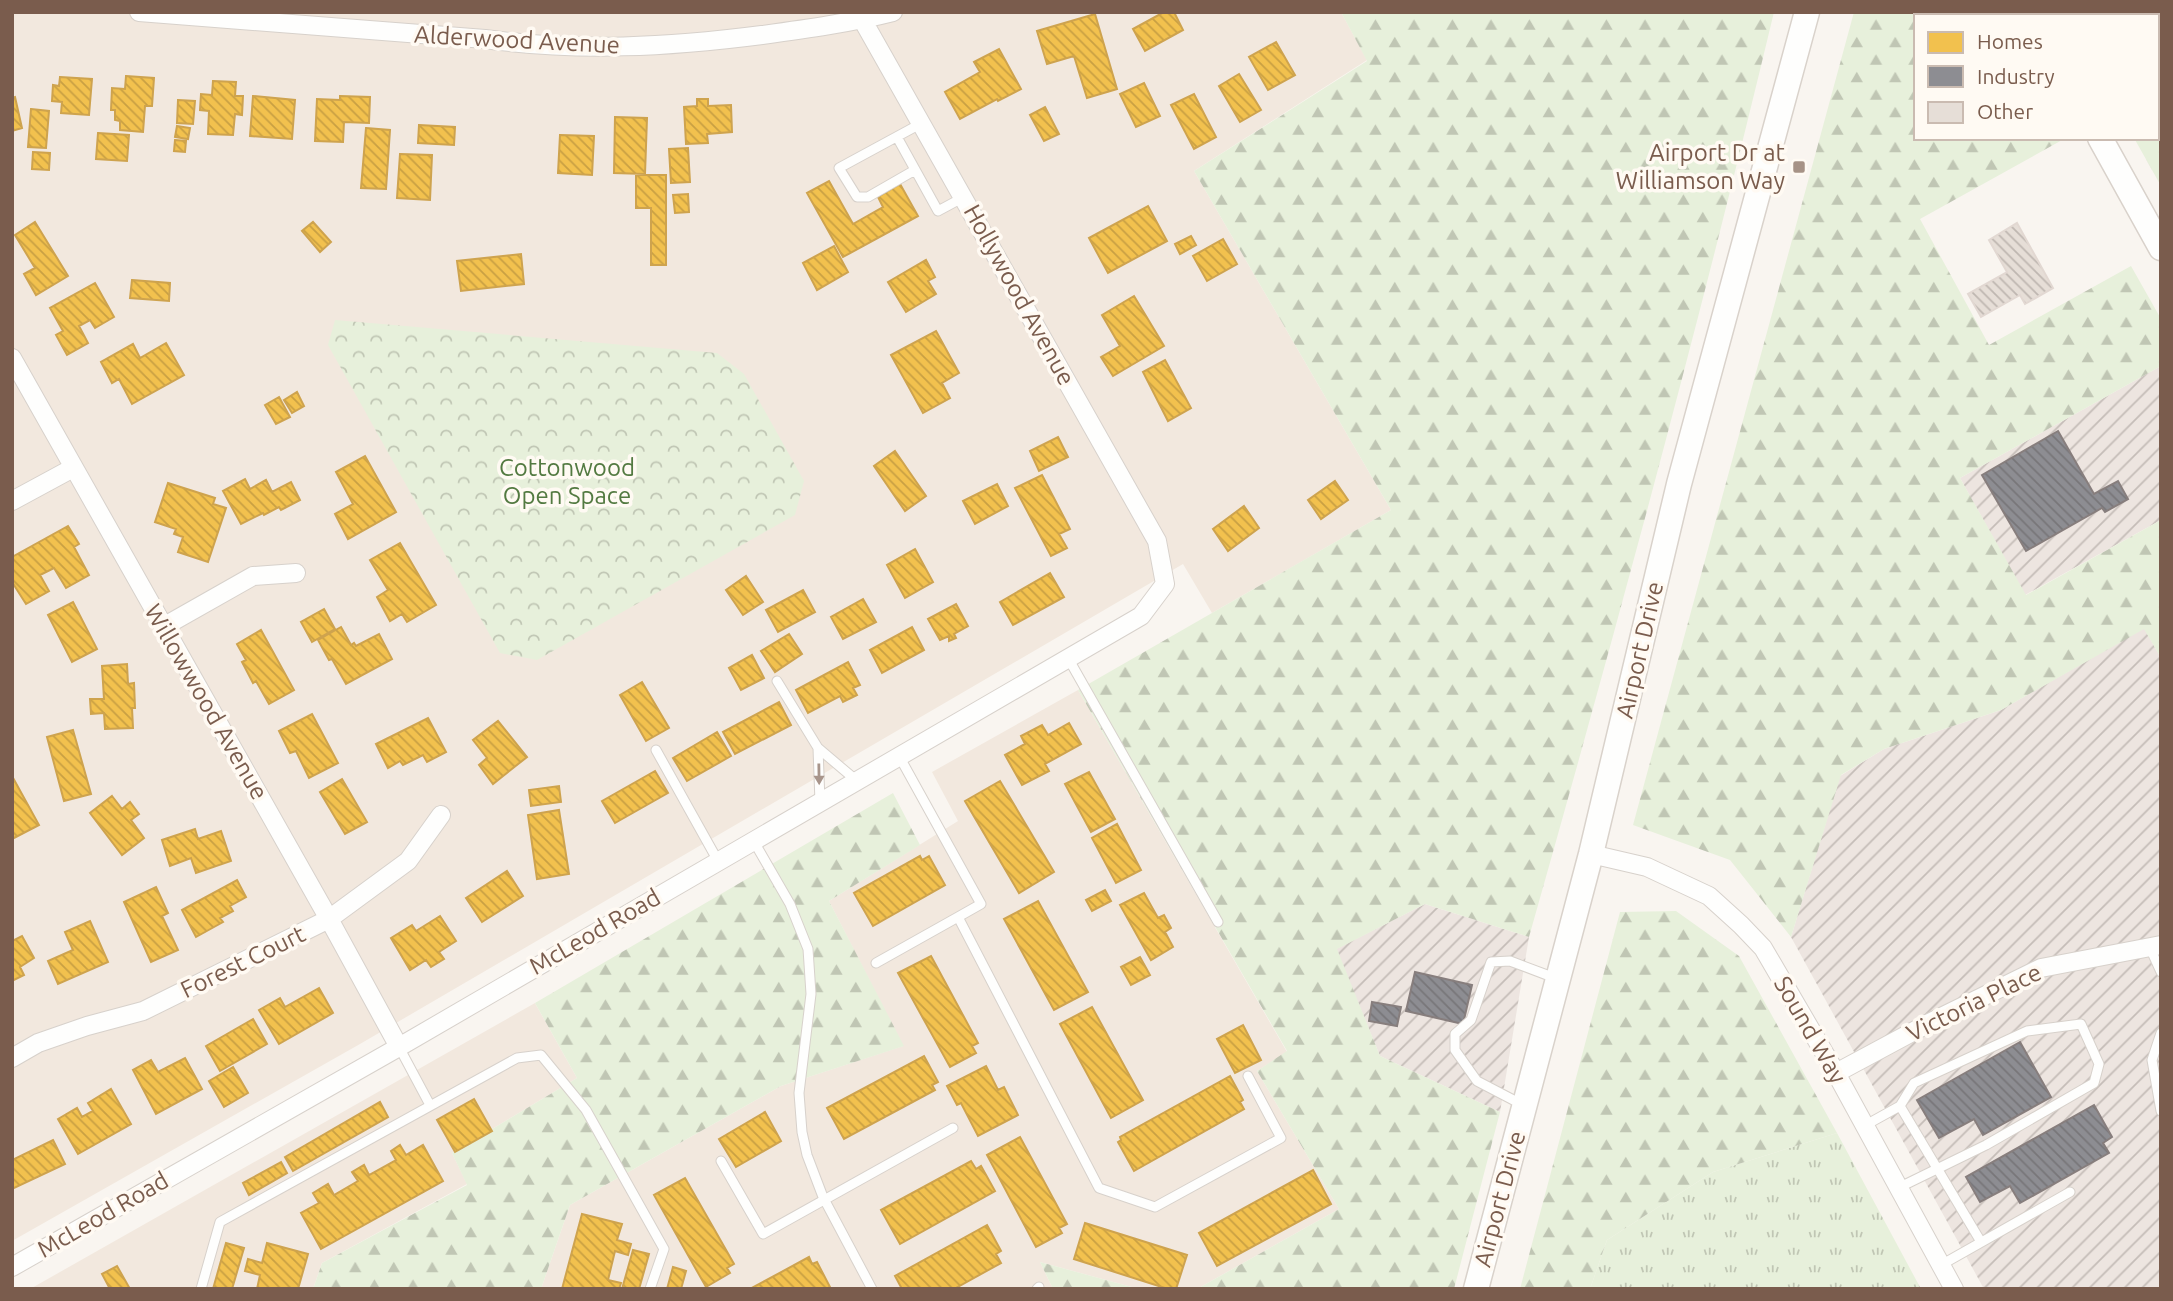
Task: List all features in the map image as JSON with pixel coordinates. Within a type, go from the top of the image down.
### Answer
[{"type":"main road","name":"Airport Drive","points":[[1476,1289],[1591,854],[1679,484],[1807,12]]},
{"type":"main road","points":[[2100,140],[2161,248]]},
{"type":"street","name":"Alderwood Avenue","points":[[139,12],[582,47],[703,43],[893,12]]},
{"type":"street","name":"Hollywood Avenue","points":[[860,16],[1157,541],[1165,584]]},
{"type":"street","name":"Willowwood Avenue","points":[[12,358],[330,919],[399,1047]]},
{"type":"street","points":[[12,501],[73,468]]},
{"type":"street","points":[[163,626],[253,576],[296,573]]},
{"type":"street","name":"McLeod Road","points":[[12,1267],[399,1047],[1141,616],[1165,584]]},
{"type":"street","name":"Forest Court","points":[[12,1058],[38,1043],[143,1011],[330,919],[408,861],[441,815]]},
{"type":"street","name":"Sound Way","points":[[1591,854],[1647,867],[1709,896],[1763,948],[1836,1073],[1954,1289]]},
{"type":"street","name":"Victoria Place","points":[[1836,1073],[1928,1023],[2041,968],[2155,946]]},
{"type":"lane","points":[[915,170],[868,197],[857,197],[839,168],[922,123]]},
{"type":"lane","points":[[897,137],[938,211],[964,197]]},
{"type":"lane","points":[[1068,659],[1218,922]]},
{"type":"lane","points":[[777,681],[818,748],[857,781]]},
{"type":"lane","points":[[818,748],[820,802]]},
{"type":"lane","points":[[656,750],[718,861]]},
{"type":"lane","points":[[876,963],[981,904],[898,756]]},
{"type":"lane","points":[[753,840],[790,904],[808,949],[811,994],[799,1093],[807,1155],[824,1200],[872,1289]]},
{"type":"lane","points":[[958,917],[1099,1188],[1155,1207],[1281,1138],[1248,1076]]},
{"type":"lane","points":[[2155,946],[2161,972]]},
{"type":"lane","points":[[1524,1106],[1477,1081],[1455,1049],[1454,1034],[1471,1020],[1492,962],[1510,961],[1558,979]]},
{"type":"lane","points":[[1864,1126],[1900,1106],[1914,1083],[2027,1031],[2081,1024],[2099,1064],[2094,1083],[1986,1145],[1898,1188]]},
{"type":"lane","points":[[2161,1033],[2152,1060],[2161,1111]]},
{"type":"lane","points":[[399,1047],[430,1105]]},
{"type":"lane","points":[[201,1289],[220,1222],[517,1058],[541,1055],[586,1110],[664,1249],[650,1289]]},
{"type":"lane","points":[[1900,1106],[1981,1242]]},
{"type":"lane","points":[[721,1161],[763,1234],[953,1128]]},
{"type":"lane","points":[[1941,1265],[2070,1192]]},
{"type":"shaded area","points":[[12,12],[1341,12],[1367,60],[1194,171],[1391,510],[1212,613],[1183,564],[360,1044],[12,1241]]},
{"type":"shaded area","points":[[2161,366],[2161,520],[2025,595],[1960,478]]},
{"type":"shaded area","points":[[2144,628],[2161,658],[2161,1289],[1984,1289],[1791,937],[1840,776],[1884,749],[2001,710]]},
{"type":"shaded area","points":[[1078,690],[1287,1052],[1257,1071],[1339,1209],[1197,1289],[1139,1289],[1040,1262],[1053,1289],[541,1289],[570,1205],[781,1086],[903,1046],[829,901],[958,821],[932,772]]},
{"type":"shaded area","points":[[1425,904],[1529,937],[1500,1112],[1380,1056],[1336,949]]},
{"type":"shaded area","points":[[535,1003],[577,1078],[452,1153],[467,1184],[322,1263],[313,1289],[30,1289]]},
{"type":"green space","points":[[1341,12],[1774,12],[1656,476],[1529,937],[1425,904],[1337,949],[1380,1056],[1500,1112],[1454,1289],[1197,1289],[1339,1209],[1257,1071],[1287,1051],[1078,690],[1391,510],[1194,171],[1367,61]]},
{"type":"green space","points":[[1854,12],[1991,12],[1992,14],[1914,14],[1914,140],[2062,140],[1920,219],[1989,345],[2131,266],[2161,319],[2161,366],[1960,478],[2026,595],[2161,520],[2161,658],[2144,629],[2001,710],[1884,749],[1841,775],[1791,937],[1730,860],[1633,825]]},
{"type":"green space","points":[[2063,12],[2161,12],[2161,186],[2135,140],[2159,140],[2159,14]]},
{"type":"green space","name":"Cottonwood Open Space","points":[[335,320],[717,353],[744,374],[804,481],[795,515],[537,660],[500,653],[328,345]]},
{"type":"green space","points":[[893,793],[920,845],[829,901],[904,1046],[781,1086],[570,1205],[541,1289],[313,1289],[322,1263],[467,1185],[452,1153],[577,1078],[535,1003]]},
{"type":"green space","points":[[1676,911],[1739,956],[1837,1133],[1713,1172],[1607,1240],[1590,1289],[1520,1289],[1620,912]]},
{"type":"green space","points":[[1837,1133],[1921,1289],[1590,1289],[1607,1240],[1713,1172]]},
{"type":"green space","points":[[1040,1262],[1139,1289],[1053,1289]]},
{"type":"building: Homes","points":[[1164,12],[1174,12],[1183,30],[1145,51],[1133,29]]},
{"type":"building: Homes","points":[[1095,14],[1117,89],[1087,98],[1074,56],[1047,64],[1037,31]]},
{"type":"building: Homes","points":[[1276,42],[1295,75],[1268,90],[1249,57]]},
{"type":"building: Homes","points":[[999,49],[1021,89],[960,119],[945,92],[980,72],[974,62]]},
{"type":"building: Homes","points":[[1239,74],[1261,110],[1240,122],[1219,86]]},
{"type":"building: Homes","points":[[126,76],[154,78],[152,106],[145,106],[143,132],[120,130],[120,121],[115,120],[115,110],[111,110],[112,88],[125,89]]},
{"type":"building: Homes","points":[[60,77],[92,79],[89,115],[61,113],[62,102],[52,101],[53,85],[59,86]]},
{"type":"building: Homes","points":[[213,81],[236,82],[235,96],[243,96],[242,115],[235,114],[233,135],[208,134],[209,111],[200,110],[201,94],[212,95]]},
{"type":"building: Homes","points":[[1144,83],[1160,116],[1136,127],[1120,94]]},
{"type":"building: Homes","points":[[1194,94],[1216,137],[1194,149],[1171,105]]},
{"type":"building: Homes","points":[[253,96],[295,100],[292,139],[250,136]]},
{"type":"building: Homes","points":[[340,96],[370,97],[369,123],[344,122],[343,142],[315,141],[317,99],[340,100]]},
{"type":"building: Homes","points":[[15,97],[22,128],[12,131],[12,98]]},
{"type":"building: Homes","points":[[697,99],[708,99],[708,106],[731,105],[732,132],[707,134],[708,143],[686,144],[684,107],[697,106]]},
{"type":"building: Homes","points":[[178,100],[195,101],[193,124],[177,123]]},
{"type":"building: Homes","points":[[1045,107],[1059,134],[1044,141],[1030,115]]},
{"type":"building: Homes","points":[[31,109],[49,111],[46,148],[28,147]]},
{"type":"building: Homes","points":[[615,117],[647,118],[645,174],[614,173]]},
{"type":"building: Homes","points":[[419,125],[455,127],[454,145],[418,143]]},
{"type":"building: Homes","points":[[177,126],[190,128],[188,139],[175,137]]},
{"type":"building: Homes","points":[[366,128],[390,130],[386,189],[361,188]]},
{"type":"building: Homes","points":[[98,133],[129,135],[127,161],[96,159]]},
{"type":"building: Homes","points":[[560,135],[594,136],[592,175],[558,173]]},
{"type":"building: Homes","points":[[175,140],[186,141],[185,152],[174,151]]},
{"type":"building: Homes","points":[[688,148],[690,182],[671,183],[669,149]]},
{"type":"building: Homes","points":[[33,152],[50,153],[49,170],[32,169]]},
{"type":"building: Homes","points":[[400,154],[432,155],[430,200],[397,198]]},
{"type":"building: Homes","points":[[636,175],[666,175],[666,265],[651,265],[651,208],[636,208]]},
{"type":"building: Homes","points":[[829,181],[853,224],[883,207],[878,197],[900,184],[918,216],[843,257],[807,193]]},
{"type":"building: Homes","points":[[688,194],[689,212],[675,213],[673,195]]},
{"type":"building: Homes","points":[[1148,206],[1167,241],[1108,273],[1089,238]]},
{"type":"building: Homes","points":[[35,222],[68,276],[36,295],[24,274],[35,268],[15,235]]},
{"type":"building: Homes","points":[[313,222],[331,242],[320,252],[302,231]]},
{"type":"building: Homes","points":[[1191,236],[1196,245],[1180,254],[1175,244]]},
{"type":"building: Homes","points":[[1223,239],[1237,264],[1207,281],[1193,256]]},
{"type":"building: Homes","points":[[834,246],[848,272],[817,290],[803,263]]},
{"type":"building: Homes","points":[[521,254],[524,284],[461,291],[457,261]]},
{"type":"building: Homes","points":[[926,260],[935,277],[928,281],[936,294],[906,312],[888,282]]},
{"type":"building: Homes","points":[[132,280],[170,283],[169,301],[130,298]]},
{"type":"building: Homes","points":[[95,283],[114,317],[95,328],[90,320],[79,326],[88,343],[67,355],[56,335],[63,331],[50,308]]},
{"type":"building: Homes","points":[[1134,296],[1164,346],[1113,376],[1101,357],[1120,346],[1102,315]]},
{"type":"building: Homes","points":[[936,331],[959,373],[942,383],[950,398],[923,413],[891,355]]},
{"type":"building: Homes","points":[[166,343],[184,375],[132,404],[119,379],[112,383],[101,362],[133,344],[140,358]]},
{"type":"building: Homes","points":[[1165,360],[1191,408],[1168,421],[1143,372]]},
{"type":"building: Homes","points":[[297,392],[304,406],[292,413],[284,400]]},
{"type":"building: Homes","points":[[279,397],[290,417],[276,424],[265,405]]},
{"type":"building: Homes","points":[[1058,437],[1068,457],[1039,471],[1030,451]]},
{"type":"building: Homes","points":[[895,451],[926,496],[905,511],[874,466]]},
{"type":"building: Homes","points":[[365,456],[396,512],[348,539],[335,514],[353,504],[336,472]]},
{"type":"building: Homes","points":[[1042,475],[1070,529],[1059,534],[1067,548],[1051,556],[1015,488]]},
{"type":"building: Homes","points":[[245,479],[250,489],[266,480],[272,492],[291,482],[300,500],[281,510],[279,507],[241,524],[223,491]]},
{"type":"building: Homes","points":[[1335,481],[1348,500],[1321,519],[1308,500]]},
{"type":"building: Homes","points":[[168,483],[215,498],[213,504],[226,508],[208,562],[178,552],[183,537],[174,534],[176,529],[155,522]]},
{"type":"building: Homes","points":[[997,484],[1008,506],[975,524],[963,501]]},
{"type":"building: Homes","points":[[1244,506],[1259,528],[1228,551],[1213,529]]},
{"type":"building: Homes","points":[[68,526],[79,544],[74,547],[89,575],[66,588],[54,568],[40,575],[49,591],[26,604],[12,582],[12,557]]},
{"type":"building: Homes","points":[[400,543],[436,605],[407,622],[402,614],[390,621],[377,597],[388,590],[370,560]]},
{"type":"building: Homes","points":[[915,549],[933,582],[905,598],[887,565]]},
{"type":"building: Homes","points":[[1050,573],[1064,597],[1013,625],[1000,602]]},
{"type":"building: Homes","points":[[746,576],[763,602],[743,615],[726,590]]},
{"type":"building: Homes","points":[[803,590],[815,612],[778,632],[766,610]]},
{"type":"building: Homes","points":[[863,599],[876,622],[843,639],[831,617]]},
{"type":"building: Homes","points":[[73,602],[97,649],[72,662],[48,615]]},
{"type":"building: Homes","points":[[956,604],[968,626],[954,634],[956,638],[949,641],[949,636],[940,640],[928,619]]},
{"type":"building: Homes","points":[[324,609],[335,629],[312,642],[301,622]]},
{"type":"building: Homes","points":[[341,627],[351,645],[354,643],[356,646],[379,634],[392,659],[346,684],[318,640]]},
{"type":"building: Homes","points":[[912,627],[924,650],[882,673],[870,650]]},
{"type":"building: Homes","points":[[261,630],[294,690],[269,704],[256,681],[253,683],[242,662],[246,660],[237,644]]},
{"type":"building: Homes","points":[[789,634],[802,654],[775,672],[761,651]]},
{"type":"building: Homes","points":[[752,655],[764,678],[741,690],[729,668]]},
{"type":"building: Homes","points":[[848,662],[860,685],[853,688],[857,695],[843,702],[840,696],[808,713],[796,690]]},
{"type":"building: Homes","points":[[127,664],[128,684],[134,683],[133,728],[105,729],[104,713],[91,714],[90,699],[104,699],[102,666]]},
{"type":"building: Homes","points":[[642,682],[669,728],[646,741],[620,695]]},
{"type":"building: Homes","points":[[779,702],[791,725],[735,754],[723,732]]},
{"type":"building: Homes","points":[[312,714],[338,763],[309,778],[296,751],[290,753],[279,731]]},
{"type":"building: Homes","points":[[428,718],[446,752],[427,762],[423,755],[403,765],[400,761],[388,768],[376,744]]},
{"type":"building: Homes","points":[[498,721],[527,757],[493,784],[479,765],[487,758],[473,740]]},
{"type":"building: Homes","points":[[1069,723],[1081,744],[1045,764],[1049,771],[1022,785],[1005,755],[1025,744],[1021,736],[1042,725],[1048,735]]},
{"type":"building: Homes","points":[[73,730],[91,794],[64,801],[47,737]]},
{"type":"building: Homes","points":[[717,732],[731,756],[687,781],[673,758]]},
{"type":"building: Homes","points":[[655,771],[668,793],[615,823],[602,801]]},
{"type":"building: Homes","points":[[1089,772],[1115,819],[1091,832],[1065,784]]},
{"type":"building: Homes","points":[[12,776],[39,825],[12,839]]},
{"type":"building: Homes","points":[[342,779],[367,822],[345,834],[320,792]]},
{"type":"building: Homes","points":[[1000,781],[1054,872],[1019,893],[965,801]]},
{"type":"building: Homes","points":[[559,786],[561,802],[531,806],[529,790]]},
{"type":"building: Homes","points":[[112,796],[122,809],[130,802],[139,814],[131,820],[144,838],[122,855],[90,813]]},
{"type":"building: Homes","points":[[559,810],[569,874],[537,879],[528,815]]},
{"type":"building: Homes","points":[[1117,824],[1141,870],[1116,883],[1092,838]]},
{"type":"building: Homes","points":[[195,829],[198,839],[221,831],[231,861],[196,873],[191,858],[170,866],[162,840]]},
{"type":"building: Homes","points":[[920,856],[922,860],[929,856],[945,885],[873,926],[854,893]]},
{"type":"building: Homes","points":[[507,871],[523,896],[482,922],[466,898]]},
{"type":"building: Homes","points":[[237,880],[246,897],[230,906],[233,911],[220,918],[223,922],[196,937],[182,910]]},
{"type":"building: Homes","points":[[156,887],[168,913],[162,916],[178,950],[151,962],[124,902]]},
{"type":"building: Homes","points":[[1105,890],[1111,901],[1092,911],[1086,900]]},
{"type":"building: Homes","points":[[1144,893],[1158,918],[1164,915],[1171,928],[1165,932],[1173,947],[1151,960],[1120,905]]},
{"type":"building: Homes","points":[[1038,901],[1088,992],[1054,1010],[1004,919]]},
{"type":"building: Homes","points":[[440,916],[456,941],[439,952],[444,959],[431,967],[426,960],[410,970],[391,938],[412,925],[416,931]]},
{"type":"building: Homes","points":[[90,921],[108,962],[58,984],[48,961],[73,950],[65,932]]},
{"type":"building: Homes","points":[[22,936],[34,958],[20,967],[24,975],[12,981],[12,941]]},
{"type":"building: Homes","points":[[931,956],[978,1043],[972,1046],[976,1053],[950,1067],[898,973]]},
{"type":"building: Homes","points":[[1140,957],[1150,975],[1131,985],[1121,967]]},
{"type":"building: Homes","points":[[319,988],[333,1013],[279,1044],[259,1010],[280,998],[285,1007]]},
{"type":"building: Homes","points":[[1092,1007],[1143,1100],[1111,1118],[1060,1024]]},
{"type":"building: Homes","points":[[253,1019],[267,1044],[220,1071],[206,1046]]},
{"type":"building: Homes","points":[[1243,1025],[1261,1060],[1235,1073],[1217,1039]]},
{"type":"building: Homes","points":[[924,1056],[938,1082],[932,1085],[935,1090],[844,1139],[827,1108]]},
{"type":"building: Homes","points":[[185,1058],[202,1089],[156,1114],[133,1070],[151,1060],[158,1072]]},
{"type":"building: Homes","points":[[986,1066],[998,1090],[1004,1087],[1018,1115],[978,1136],[961,1103],[957,1105],[947,1086]]},
{"type":"building: Homes","points":[[233,1067],[248,1093],[224,1107],[209,1081]]},
{"type":"building: Homes","points":[[1230,1076],[1243,1100],[1240,1102],[1244,1109],[1134,1171],[1118,1142],[1120,1137]]},
{"type":"building: Homes","points":[[111,1089],[131,1124],[78,1154],[58,1119],[77,1108],[82,1117],[93,1111],[88,1103]]},
{"type":"building: Homes","points":[[474,1099],[492,1131],[455,1152],[437,1120]]},
{"type":"building: Homes","points":[[380,1102],[388,1117],[293,1171],[285,1157]]},
{"type":"building: Homes","points":[[765,1112],[781,1141],[736,1167],[719,1139]]},
{"type":"building: Homes","points":[[1020,1137],[1067,1224],[1059,1228],[1062,1233],[1036,1247],[987,1155]]},
{"type":"building: Homes","points":[[53,1140],[65,1164],[12,1189],[12,1160]]},
{"type":"building: Homes","points":[[400,1145],[406,1155],[423,1145],[443,1181],[321,1249],[301,1213],[319,1203],[313,1193],[328,1184],[334,1195],[358,1181],[352,1172],[364,1165],[369,1175],[396,1160],[391,1151]]},
{"type":"building: Homes","points":[[971,1161],[976,1169],[981,1166],[995,1191],[900,1244],[881,1210]]},
{"type":"building: Homes","points":[[281,1162],[287,1173],[249,1195],[243,1183]]},
{"type":"building: Homes","points":[[1313,1170],[1331,1204],[1217,1266],[1199,1233]]},
{"type":"building: Homes","points":[[685,1178],[734,1264],[727,1268],[730,1273],[706,1287],[654,1195]]},
{"type":"building: Homes","points":[[582,1214],[622,1224],[617,1240],[631,1244],[628,1255],[615,1251],[608,1280],[621,1283],[619,1289],[562,1289]]},
{"type":"building: Homes","points":[[1085,1223],[1187,1255],[1176,1289],[1168,1289],[1074,1259]]},
{"type":"building: Homes","points":[[987,1225],[1001,1251],[996,1254],[1001,1263],[954,1289],[902,1289],[895,1276]]},
{"type":"building: Homes","points":[[226,1243],[244,1248],[232,1289],[213,1289]]},
{"type":"building: Homes","points":[[267,1243],[308,1254],[298,1289],[257,1289],[260,1275],[245,1271],[248,1259],[262,1263]]},
{"type":"building: Homes","points":[[633,1250],[649,1254],[639,1289],[622,1289]]},
{"type":"building: Homes","points":[[809,1257],[812,1264],[817,1262],[830,1287],[750,1289]]},
{"type":"building: Homes","points":[[117,1266],[130,1289],[110,1289],[102,1274]]},
{"type":"building: Homes","points":[[673,1267],[686,1271],[681,1289],[667,1289]]},
{"type":"building: Industry","points":[[2058,431],[2094,494],[2118,481],[2128,499],[2105,512],[2102,508],[2026,551],[1982,475]]},
{"type":"building: Industry","points":[[1415,972],[1472,985],[1463,1024],[1406,1011]]},
{"type":"building: Industry","points":[[1372,1002],[1401,1007],[1397,1026],[1369,1021]]},
{"type":"building: Industry","points":[[2020,1042],[2051,1097],[1983,1135],[1974,1119],[1939,1138],[1917,1100]]},
{"type":"building: Industry","points":[[2094,1105],[2112,1137],[2103,1143],[2109,1153],[2020,1203],[2010,1186],[1980,1202],[1966,1177]]},
{"type":"building: Other","points":[[2017,223],[2053,288],[2025,304],[2020,295],[1981,317],[1968,294],[2007,272],[1989,240]]},
{"type":"place","name":"Airport Dr at Williamson Way","points":[[1799,167]]}]
